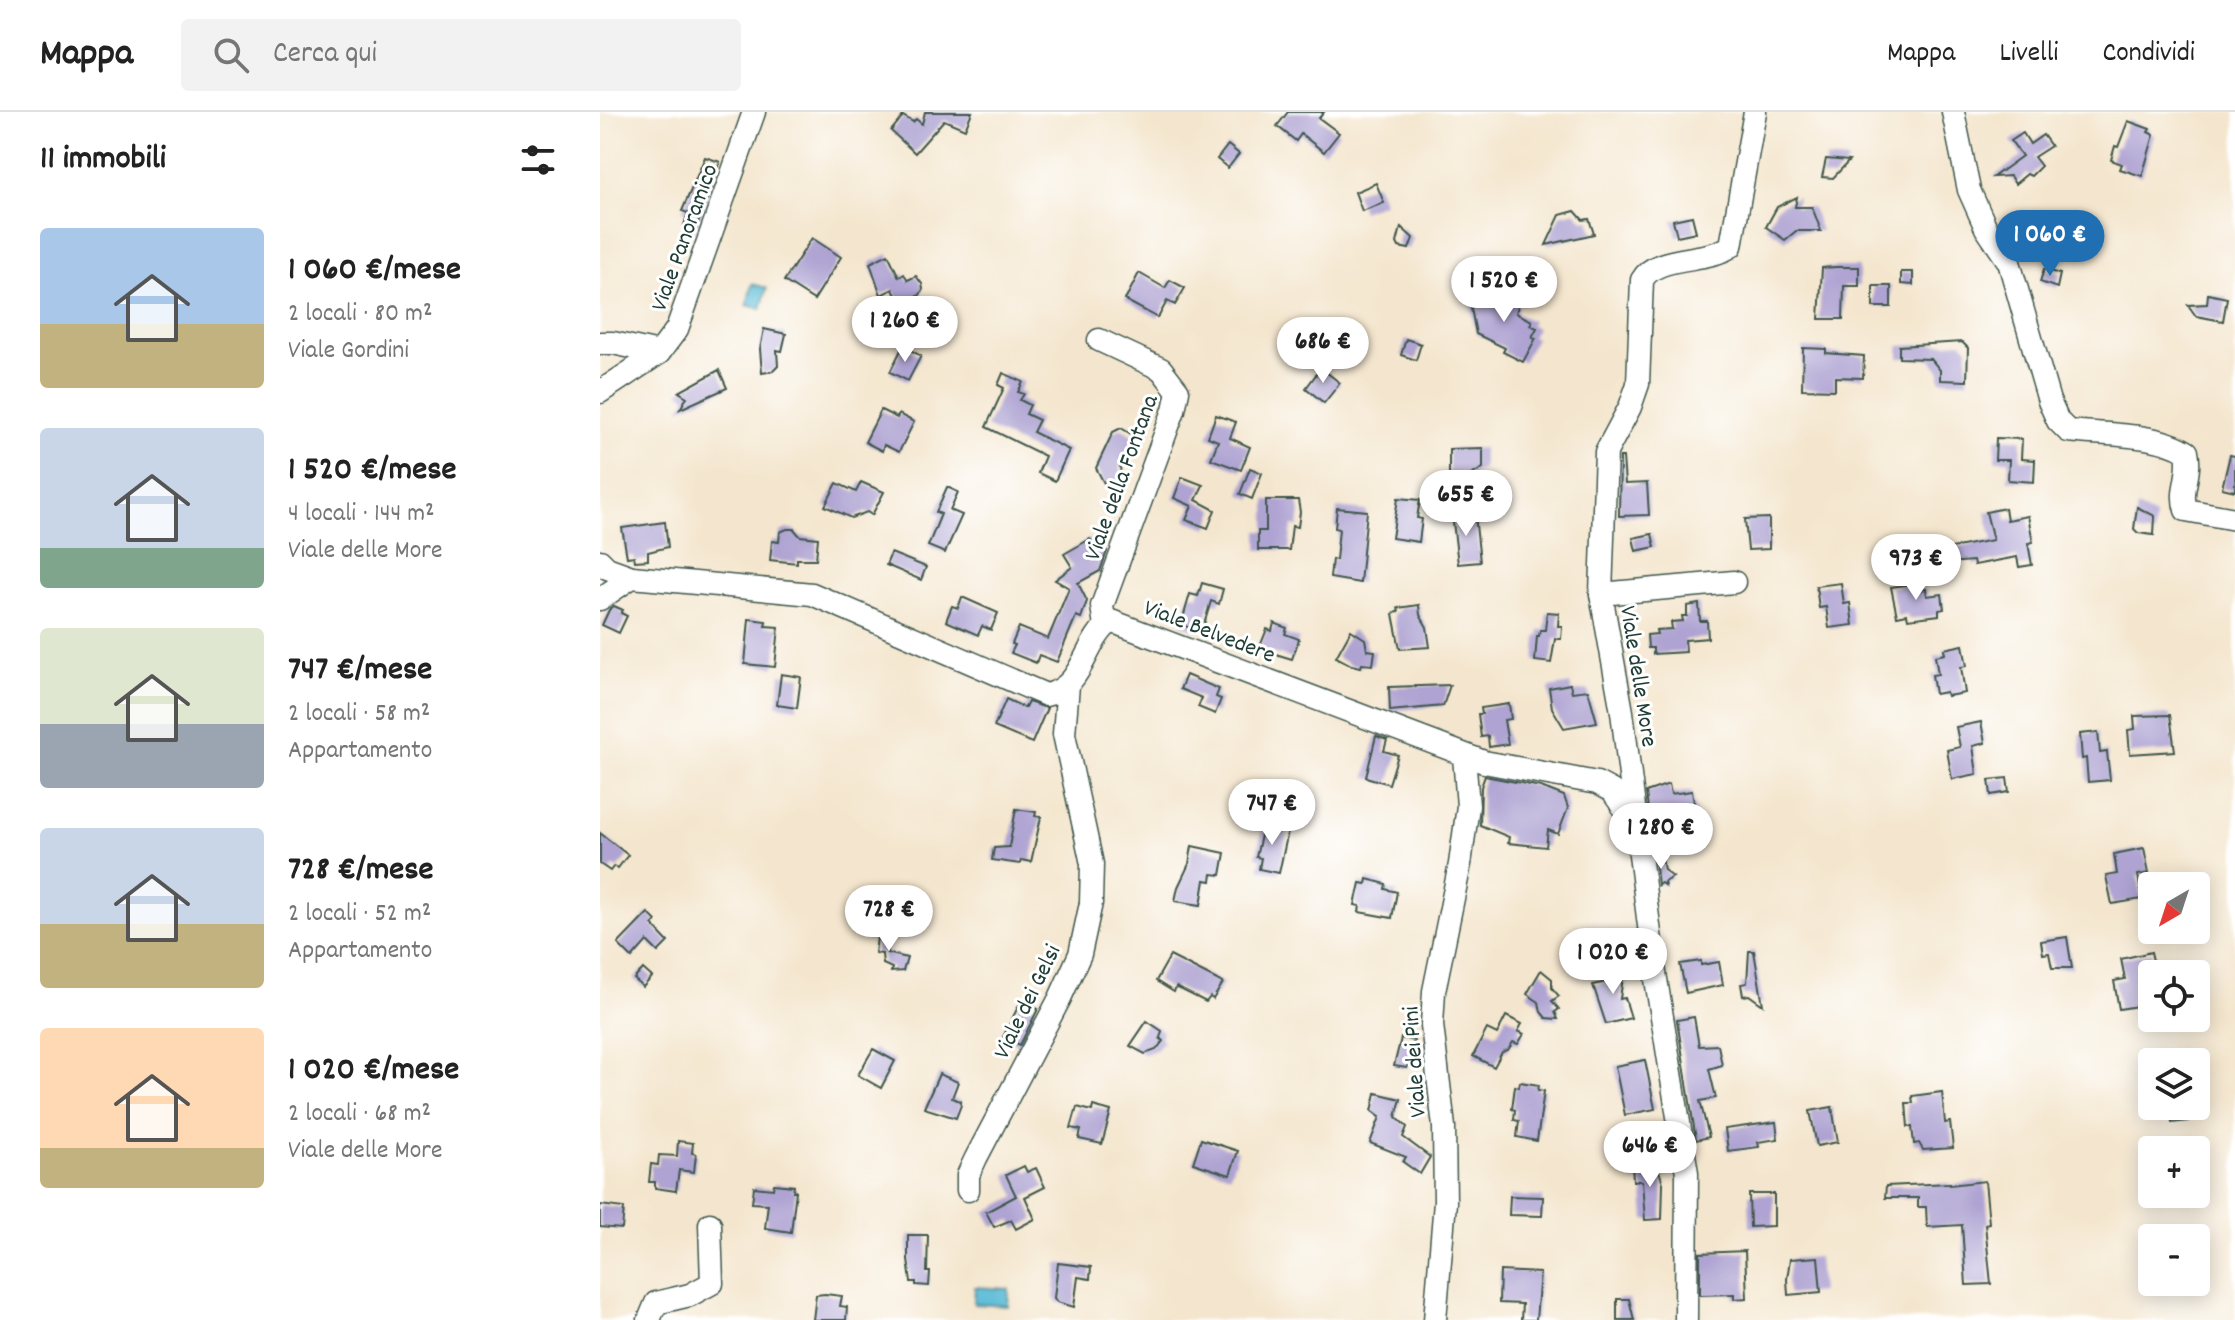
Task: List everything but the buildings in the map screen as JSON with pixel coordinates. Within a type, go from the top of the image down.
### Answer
[{"type":"street","name":"Viale Panoramico","points":[[600,392],[659,353],[677,329],[689,303],[754,112]]},
{"type":"street","name":"Viale delle More","points":[[1686,1320],[1687,1173],[1655,973],[1622,712],[1601,594],[1606,452],[1630,407],[1638,384],[1642,280],[1656,266],[1721,253],[1731,246],[1755,112]]},
{"type":"street","points":[[1953,112],[1969,190],[1986,228],[2009,262],[2049,401],[2058,421],[2068,431],[2175,445],[2187,452],[2190,470],[2182,497],[2186,510],[2235,519]]},
{"type":"street","name":"Viale della Fontana","points":[[1099,340],[1161,369],[1178,391],[1174,410],[1102,606],[1105,626]]},
{"type":"street","points":[[600,343],[659,353]]},
{"type":"street","points":[[600,561],[607,568],[632,577],[812,594],[1046,695],[1060,693],[1074,678],[1099,630],[1105,626]]},
{"type":"street","points":[[600,599],[632,577]]},
{"type":"street","points":[[1601,594],[1734,582]]},
{"type":"street","name":"Viale Belvedere","points":[[1105,626],[1111,621],[1464,756],[1597,783],[1612,791],[1636,827]]},
{"type":"street","name":"Viale dei Gelsi","points":[[968,1190],[968,1175],[976,1158],[1080,954],[1091,903],[1092,864],[1064,734],[1064,701],[1068,685]]},
{"type":"street","name":"Viale dei Pini","points":[[1435,1320],[1445,1202],[1444,1127],[1432,1025],[1434,991],[1460,864],[1468,806],[1464,756]]},
{"type":"street","points":[[649,1320],[656,1303],[690,1295],[712,1283],[710,1224]]},
{"type":"water","points":[[752,284],[767,288],[761,309],[747,305]]},
{"type":"water","points":[[975,1287],[1009,1289],[1008,1306],[974,1304]]}]
